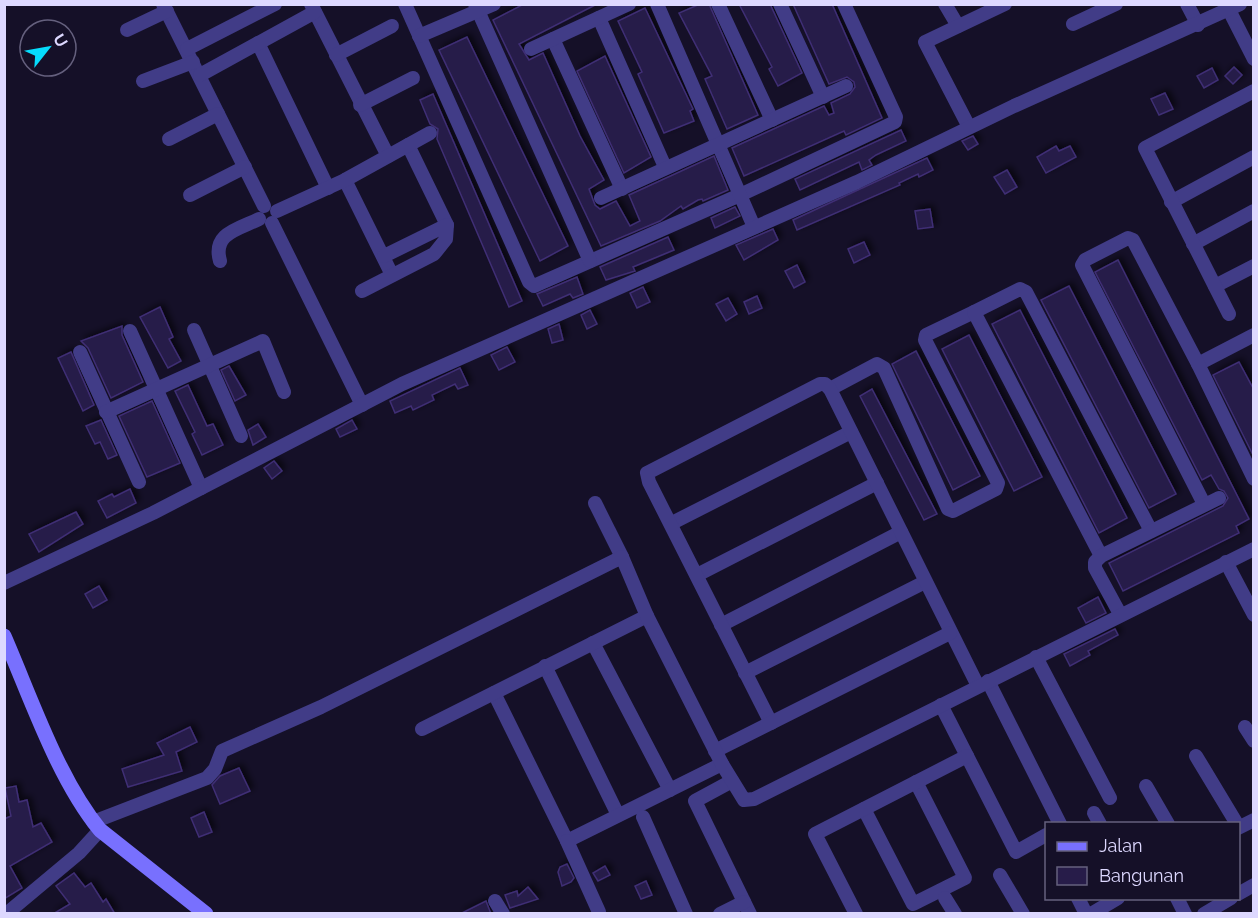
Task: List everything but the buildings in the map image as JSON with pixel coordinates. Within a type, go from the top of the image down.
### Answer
[{"type":"street","points":[[242,4],[248,18]]},
{"type":"street","points":[[187,49],[275,4]]},
{"type":"street","points":[[405,4],[529,282],[534,286],[740,195],[895,123],[896,117],[844,4]]},
{"type":"street","points":[[419,36],[477,8],[494,4]]},
{"type":"street","points":[[531,49],[629,4]]},
{"type":"street","points":[[657,4],[754,227]]},
{"type":"street","points":[[718,4],[771,120]]},
{"type":"street","points":[[780,4],[823,97]]},
{"type":"street","points":[[945,4],[958,26]]},
{"type":"street","points":[[1073,24],[1116,4]]},
{"type":"street","points":[[1187,4],[1198,25]]},
{"type":"street","points":[[969,127],[926,42],[1002,5]]},
{"type":"street","points":[[4,583],[201,488],[443,366],[602,298],[857,182],[969,127],[1234,7],[1254,59]]},
{"type":"street","points":[[127,30],[165,8],[362,405]]},
{"type":"street","points":[[200,75],[258,43],[313,8],[360,105],[388,156]]},
{"type":"street","points":[[477,8],[590,261]]},
{"type":"street","points":[[599,18],[665,167]]},
{"type":"street","points":[[336,55],[392,26]]},
{"type":"street","points":[[553,39],[622,189]]},
{"type":"street","points":[[258,43],[328,188]]},
{"type":"street","points":[[143,81],[193,62]]},
{"type":"street","points":[[360,105],[413,78]]},
{"type":"street","points":[[602,198],[665,167],[846,86]]},
{"type":"street","points":[[1229,314],[1145,148],[1254,91]]},
{"type":"street","points":[[170,139],[218,114]]},
{"type":"street","points":[[220,261],[217,251],[218,243],[223,237],[345,180],[430,133]]},
{"type":"street","points":[[362,291],[434,254],[446,239],[447,225],[408,146]]},
{"type":"street","points":[[1171,202],[1254,157]]},
{"type":"street","points":[[190,195],[245,167]]},
{"type":"street","points":[[345,180],[392,275]]},
{"type":"street","points":[[1193,244],[1254,212]]},
{"type":"street","points":[[384,256],[447,225]]},
{"type":"street","points":[[1204,504],[1082,261],[1128,238],[1133,240],[1198,364],[1254,479]]},
{"type":"street","points":[[1215,286],[1254,266]]},
{"type":"street","points":[[830,389],[878,364],[884,368],[948,509],[953,511],[996,489],[998,483],[925,340],[926,335],[1020,290],[1026,292],[1151,531]]},
{"type":"street","points":[[974,312],[1101,556]]},
{"type":"street","points":[[194,330],[241,436]]},
{"type":"street","points":[[130,331],[201,488]]},
{"type":"street","points":[[106,412],[263,341],[284,392]]},
{"type":"street","points":[[1198,364],[1252,341]]},
{"type":"street","points":[[80,351],[139,482]]},
{"type":"street","points":[[771,723],[649,482],[647,473],[820,384],[825,384],[830,389],[950,633],[983,683],[1059,822]]},
{"type":"street","points":[[672,524],[851,432]]},
{"type":"street","points":[[697,575],[877,483]]},
{"type":"street","points":[[1120,614],[1095,568],[1095,562],[1101,556],[1219,498]]},
{"type":"street","points":[[595,503],[622,557],[647,616],[722,764],[744,800],[754,799],[1254,549]]},
{"type":"street","points":[[722,625],[901,532]]},
{"type":"street","points":[[12,912],[79,853],[95,831],[207,778],[215,769],[222,751],[321,707],[622,557]]},
{"type":"street","points":[[1226,562],[1254,615]]},
{"type":"street","points":[[746,673],[925,582]]},
{"type":"street","points":[[422,729],[647,616]]},
{"type":"street","points":[[715,750],[950,633]]},
{"type":"street","points":[[5,638],[72,790],[95,831],[206,914]]},
{"type":"street","points":[[593,643],[670,790]]},
{"type":"street","points":[[1036,657],[1110,798]]},
{"type":"street","points":[[545,666],[618,815]]},
{"type":"street","points":[[494,693],[567,841],[599,912]]},
{"type":"street","points":[[941,705],[1016,852],[1045,841]]},
{"type":"street","points":[[1245,727],[1254,741]]},
{"type":"street","points":[[856,914],[815,834],[967,756]]},
{"type":"street","points":[[1196,756],[1235,822]]},
{"type":"street","points":[[567,841],[722,764]]},
{"type":"street","points":[[720,914],[747,908],[695,801],[732,781]]},
{"type":"street","points":[[864,809],[913,904],[965,878],[916,782]]},
{"type":"street","points":[[1146,786],[1167,822]]},
{"type":"street","points":[[643,817],[686,914]]},
{"type":"street","points":[[1240,826],[1254,820]]},
{"type":"street","points":[[1000,875],[1023,914]]},
{"type":"street","points":[[1240,893],[1254,885]]},
{"type":"street","points":[[945,898],[955,914]]},
{"type":"street","points":[[1079,900],[1088,914],[1114,900]]},
{"type":"street","points":[[1178,900],[1185,914]]},
{"type":"street","points":[[1204,914],[1228,900]]},
{"type":"street","points":[[495,901],[503,914]]}]
